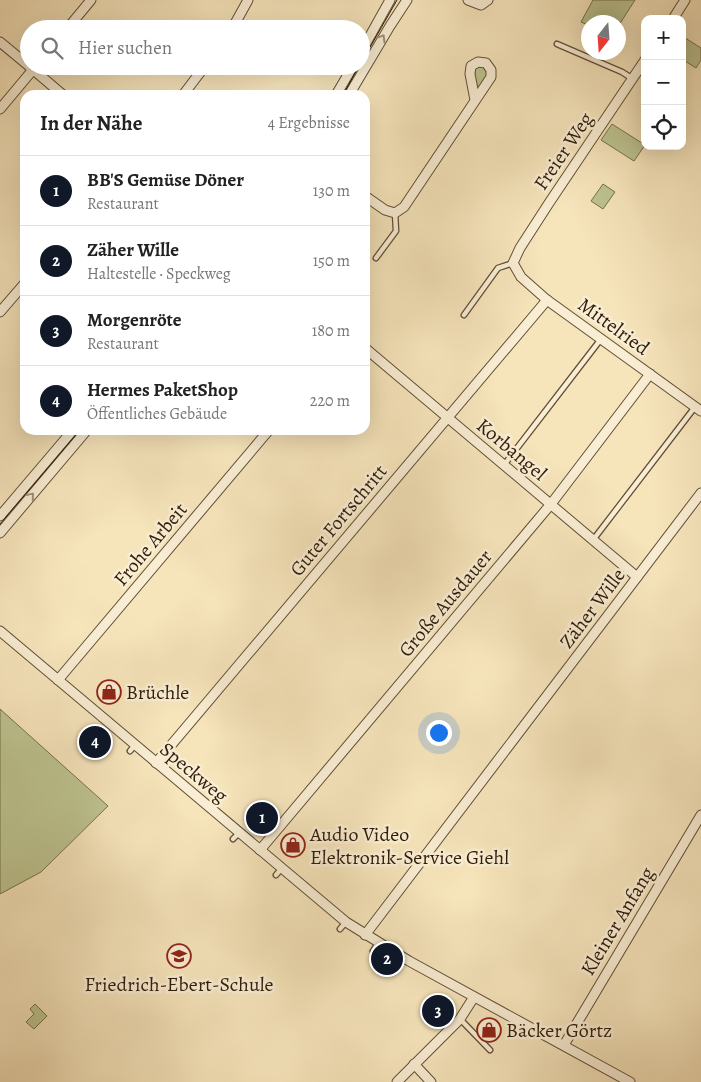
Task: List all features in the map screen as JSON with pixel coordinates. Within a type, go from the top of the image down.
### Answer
[{"type":"street","points":[[74,20],[91,0]]},
{"type":"street","points":[[237,20],[248,0]]},
{"type":"street","points":[[370,36],[390,0]]},
{"type":"street","points":[[370,59],[407,0]]},
{"type":"street","points":[[468,0],[484,3]]},
{"type":"street","points":[[676,15],[685,0]]},
{"type":"street","points":[[0,42],[20,58]]},
{"type":"street","name":"Freier Weg","points":[[513,263],[520,248],[549,203],[641,66]]},
{"type":"street","points":[[0,109],[26,75]]},
{"type":"street","points":[[41,75],[58,90]]},
{"type":"street","points":[[187,90],[198,75]]},
{"type":"street","points":[[339,90],[348,75]]},
{"type":"street","points":[[351,90],[360,75]]},
{"type":"street","points":[[370,200],[385,210],[395,212],[404,207],[475,100]]},
{"type":"street","name":"Mittelried","points":[[513,263],[521,277],[547,300],[698,409]]},
{"type":"street","points":[[0,312],[20,289]]},
{"type":"street","name":"Guter Fortschritt","points":[[156,763],[547,300]]},
{"type":"street","name":"Korbangel","points":[[370,352],[637,577]]},
{"type":"street","name":"Große Ausdauer","points":[[260,850],[551,504],[650,374]]},
{"type":"street","points":[[0,516],[69,435]]},
{"type":"street","points":[[0,534],[83,435]]},
{"type":"street","name":"Frohe Arbeit","points":[[58,680],[265,435]]},
{"type":"street","name":"Zäher Wille","points":[[366,935],[701,493]]},
{"type":"street","name":"Speckweg","points":[[0,632],[58,680],[133,748],[156,763],[236,836],[260,850],[279,872],[366,935],[376,947],[564,1045],[630,1082]]},
{"type":"street","name":"Kleiner Anfang","points":[[564,1045],[701,815]]},
{"type":"street","points":[[397,1082],[460,1019],[474,998]]},
{"type":"street","points":[[414,1064],[431,1082]]},
{"type":"lane","points":[[557,44],[633,78]]},
{"type":"lane","points":[[376,258],[396,231],[395,212]]},
{"type":"lane","points":[[464,315],[498,268],[513,263]]},
{"type":"lane","points":[[504,465],[601,339]]},
{"type":"lane","points":[[594,540],[698,409]]},
{"type":"lane","points":[[340,929],[346,922]]},
{"type":"lane","points":[[460,1019],[490,1050]]},
{"type":"green space","points":[[593,0],[635,0],[625,15],[585,15]]},
{"type":"green space","points":[[686,39],[701,48],[701,60],[696,68],[686,62]]},
{"type":"green space","points":[[478,64],[484,65],[487,75],[478,90],[473,70]]},
{"type":"green space","points":[[612,124],[641,142],[642,150],[634,161],[601,140]]},
{"type":"green space","points":[[603,184],[615,192],[603,209],[591,201]]},
{"type":"green space","points":[[0,709],[108,806],[41,872],[0,894]]},
{"type":"green space","points":[[35,1004],[47,1016],[34,1029],[26,1022],[34,1014],[30,1009]]},
{"type":"tram line","points":[[370,47],[397,0]]},
{"type":"tram line","points":[[346,90],[354,75]]},
{"type":"tram line","points":[[0,524],[76,435]]},
{"type":"place","name":"Brüchle","points":[[109,692]]},
{"type":"place","name":"Hermes PaketShop","points":[[95,742]]},
{"type":"place","name":"BB'S Gemüse Döner","points":[[262,818]]},
{"type":"place","name":"Audio Video Elektronik-Service Giehl","points":[[293,845]]},
{"type":"place","name":"Friedrich-Ebert-Schule","points":[[179,956]]},
{"type":"place","name":"Zäher Wille","points":[[387,959]]},
{"type":"place","name":"Morgenröte","points":[[438,1011]]},
{"type":"place","name":"Bäcker Görtz","points":[[489,1030]]}]
